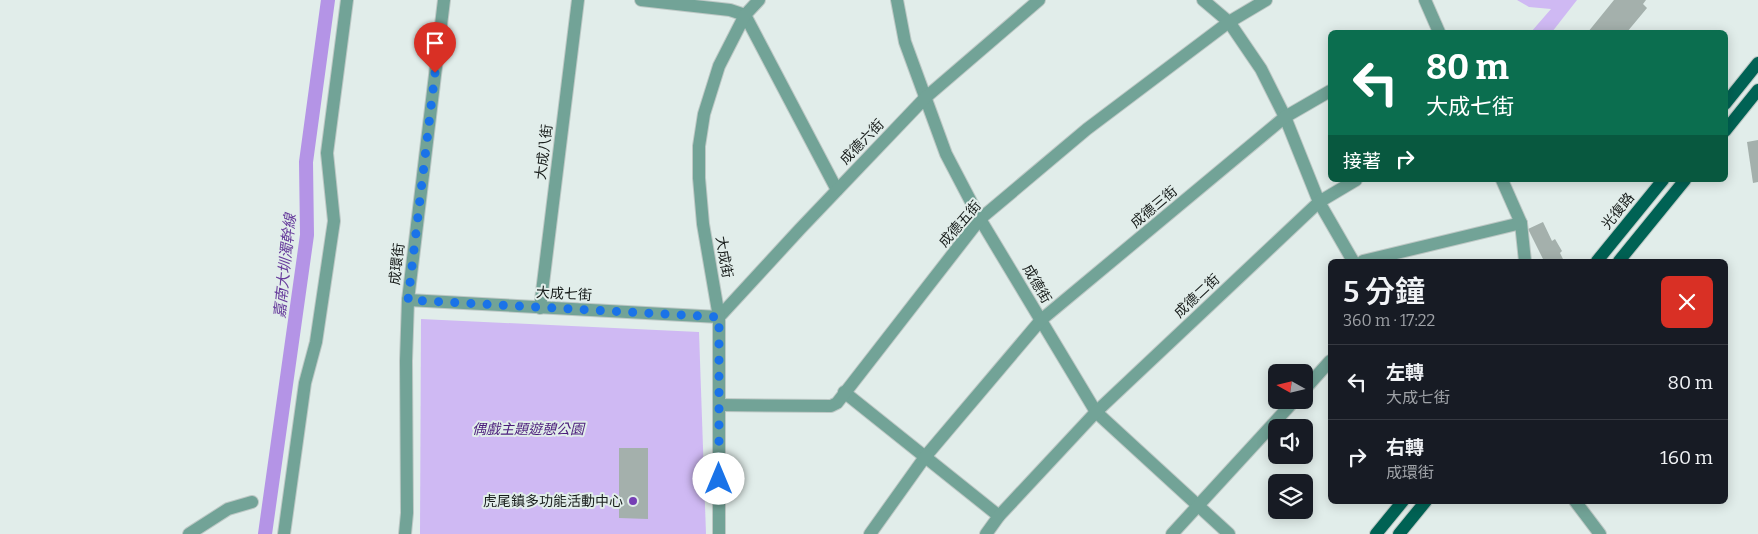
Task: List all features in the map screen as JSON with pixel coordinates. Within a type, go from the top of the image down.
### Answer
[{"type":"main road","points":[[1728,100],[1758,63]]},
{"type":"main road","points":[[1728,127],[1758,90]]},
{"type":"main road","name":"光復路","points":[[1599,259],[1661,182]]},
{"type":"main road","points":[[1621,259],[1683,182]]},
{"type":"main road","points":[[1376,534],[1401,504]]},
{"type":"main road","points":[[1400,534],[1424,504]]},
{"type":"street","points":[[284,534],[305,383],[316,342],[334,221],[327,153],[347,0]]},
{"type":"street","name":"成環街","points":[[405,534],[407,513],[406,360],[408,300],[444,0]]},
{"type":"street","name":"大成八街","points":[[540,308],[578,0]]},
{"type":"street","points":[[641,0],[731,5],[745,15],[837,190]]},
{"type":"street","name":"大成街","points":[[719,534],[719,317],[703,224],[698,178],[699,146],[704,114],[719,66],[745,15],[760,0]]},
{"type":"street","name":"成德街","points":[[897,0],[905,42],[946,154],[980,219],[1096,412],[1229,534]]},
{"type":"street","name":"成德六街","points":[[719,317],[925,98],[1039,0]]},
{"type":"street","points":[[1203,0],[1229,22],[1261,69],[1285,117],[1319,202],[1352,259]]},
{"type":"street","name":"成德五街","points":[[719,405],[831,406],[837,403],[980,219],[1087,129],[1229,22],[1266,0]]},
{"type":"street","points":[[1425,0],[1435,30]]},
{"type":"street","name":"成德三街","points":[[870,534],[925,458],[1041,320],[1285,117],[1328,92]]},
{"type":"street","name":"成德二街","points":[[986,534],[999,516],[1096,412],[1319,202],[1353,182]]},
{"type":"street","points":[[1503,182],[1521,223],[1525,259]]},
{"type":"street","points":[[1371,259],[1521,223]]},
{"type":"street","name":"大成七街","points":[[408,300],[719,317]]},
{"type":"street","points":[[1313,380],[1328,363]]},
{"type":"street","points":[[844,392],[999,516]]},
{"type":"street","points":[[1172,534],[1287,409]]},
{"type":"street","points":[[189,534],[228,509],[252,502]]},
{"type":"street","points":[[1577,504],[1600,534]]},
{"type":"green space","points":[[1517,0],[1577,0],[1554,30],[1533,30],[1551,9],[1529,7]]},
{"type":"green space","name":"偶戲主題遊憩公園","points":[[421,319],[699,332],[706,534],[420,534]]},
{"type":"building","points":[[1614,0],[1646,0],[1643,4],[1647,8],[1629,30],[1590,30]]},
{"type":"building","points":[[1758,140],[1758,182],[1753,183],[1747,142]]},
{"type":"building","points":[[1543,222],[1552,241],[1555,239],[1562,251],[1560,253],[1563,259],[1543,259],[1528,229]]},
{"type":"building","name":"虎尾鎮多功能活動中心","points":[[619,448],[648,448],[648,519],[619,518]]},
{"type":"waterway","name":"嘉南大圳濁幹線","points":[[265,534],[307,235],[306,162],[328,0]]},
{"type":"place","name":"虎尾鎮多功能活動中心","points":[[633,501]]},
{"type":"route","points":[[435,73],[408,300],[719,317],[719,479]]}]
